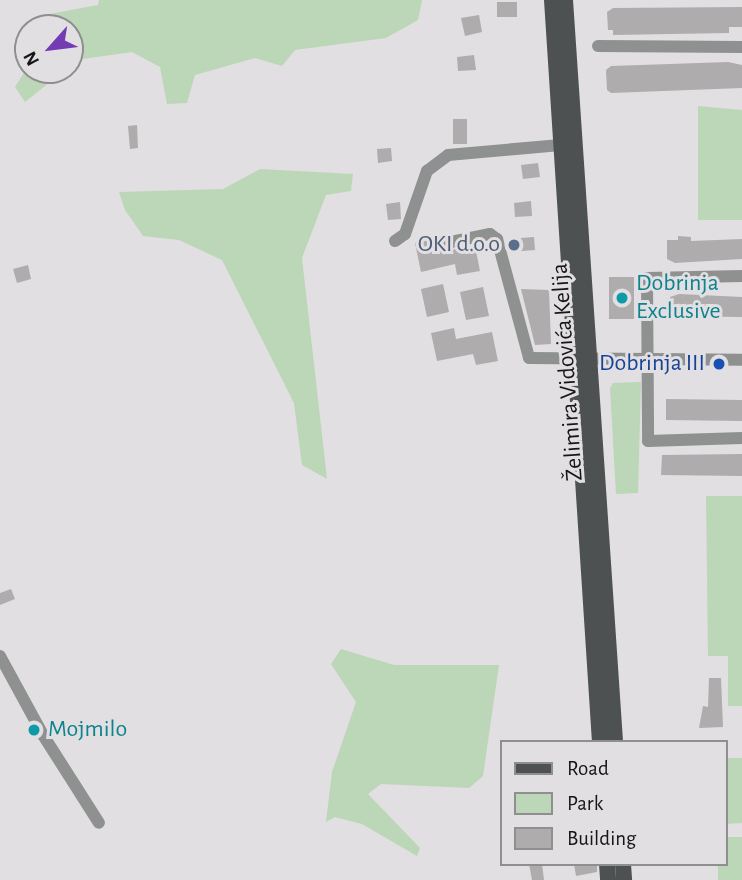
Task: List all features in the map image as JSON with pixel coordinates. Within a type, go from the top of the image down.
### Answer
[{"type":"main road","name":"Želimira Vidovića Kelija","points":[[552,0],[561,145],[584,361],[615,740]]},
{"type":"main road","name":"Želimira Vidovića Kelija","points":[[565,0],[600,740]]},
{"type":"street","points":[[598,46],[742,47]]},
{"type":"street","points":[[395,241],[405,234],[427,171],[448,155],[561,145]]},
{"type":"street","points":[[446,243],[489,234],[497,239],[525,355],[584,361],[742,360]]},
{"type":"street","points":[[742,276],[647,278],[650,361],[648,441],[742,438]]},
{"type":"street","points":[[0,656],[43,735],[99,822]]},
{"type":"street","points":[[0,681],[9,670]]},
{"type":"green space","points":[[99,0],[422,0],[418,20],[386,38],[295,50],[282,66],[255,58],[195,75],[187,103],[167,104],[160,67],[132,52],[84,59],[84,14],[49,14],[98,5]]},
{"type":"green space","points":[[17,84],[48,84],[25,102],[15,87]]},
{"type":"green space","points":[[698,106],[742,110],[742,220],[698,220]]},
{"type":"green space","points":[[260,169],[353,174],[351,191],[326,195],[302,258],[327,479],[302,465],[294,403],[222,260],[179,240],[143,236],[125,210],[119,192],[223,189]]},
{"type":"green space","points":[[641,382],[638,493],[616,494],[610,388],[613,383]]},
{"type":"green space","points":[[706,496],[742,496],[742,706],[728,706],[728,656],[708,656]]},
{"type":"green space","points":[[341,649],[394,665],[499,665],[483,776],[469,788],[381,784],[368,794],[420,848],[417,856],[362,824],[335,817],[326,822],[332,772],[356,702],[331,664]]},
{"type":"green space","points":[[728,758],[742,758],[742,823],[728,824]]},
{"type":"green space","points":[[728,837],[742,837],[742,880],[718,880],[718,866],[728,866]]},
{"type":"building","points":[[497,2],[517,2],[517,17],[497,17]]},
{"type":"building","points":[[742,7],[742,27],[729,27],[729,33],[613,35],[613,30],[608,30],[607,12],[613,8]]},
{"type":"building","points":[[479,15],[482,32],[465,36],[461,18]]},
{"type":"building","points":[[474,55],[476,70],[458,71],[457,57]]},
{"type":"building","points":[[728,62],[742,65],[742,88],[611,93],[607,90],[606,70],[611,66]]},
{"type":"building","points":[[453,119],[467,119],[467,144],[453,144]]},
{"type":"building","points":[[137,125],[138,148],[130,149],[128,126]]},
{"type":"building","points":[[391,148],[392,161],[378,163],[377,149]]},
{"type":"building","points":[[538,163],[540,177],[523,179],[521,165]]},
{"type":"building","points":[[531,201],[532,216],[515,217],[514,203]]},
{"type":"building","points":[[400,202],[401,219],[388,220],[386,204]]},
{"type":"building","points":[[678,236],[691,237],[691,241],[742,239],[742,259],[675,263],[667,259],[667,240],[678,240]]},
{"type":"building","points":[[534,237],[535,250],[509,252],[508,239]]},
{"type":"building","points":[[437,238],[444,251],[475,246],[480,271],[457,275],[455,264],[421,272],[415,243]]},
{"type":"building","points":[[28,265],[31,279],[17,283],[13,269]]},
{"type":"building","name":"Dobrinja Exclusive","points":[[609,277],[634,277],[634,319],[609,319]]},
{"type":"building","points":[[443,284],[449,312],[427,317],[421,289]]},
{"type":"building","points":[[483,287],[489,316],[466,320],[460,292]]},
{"type":"building","points":[[521,289],[549,290],[551,344],[535,345]]},
{"type":"building","points":[[679,294],[742,297],[742,317],[670,316],[670,297]]},
{"type":"building","points":[[454,328],[456,339],[492,332],[498,361],[476,365],[473,354],[437,361],[431,333]]},
{"type":"building","points":[[666,399],[742,400],[742,421],[666,420]]},
{"type":"building","points":[[742,454],[742,476],[661,475],[662,455]]},
{"type":"building","points":[[11,589],[15,599],[0,605],[0,593]]},
{"type":"building","points":[[709,678],[721,678],[723,727],[699,728],[703,706],[708,707]]},
{"type":"building","points":[[529,866],[542,866],[544,880],[532,880]]},
{"type":"building","points":[[574,866],[597,866],[597,872],[576,876]]},
{"type":"place","name":"OKI d.o.o","points":[[514,245]]},
{"type":"place","name":"Dobrinja Exclusive","points":[[622,298]]},
{"type":"place","name":"Dobrinja III","points":[[719,364]]},
{"type":"place","name":"Mojmilo","points":[[34,730]]}]
